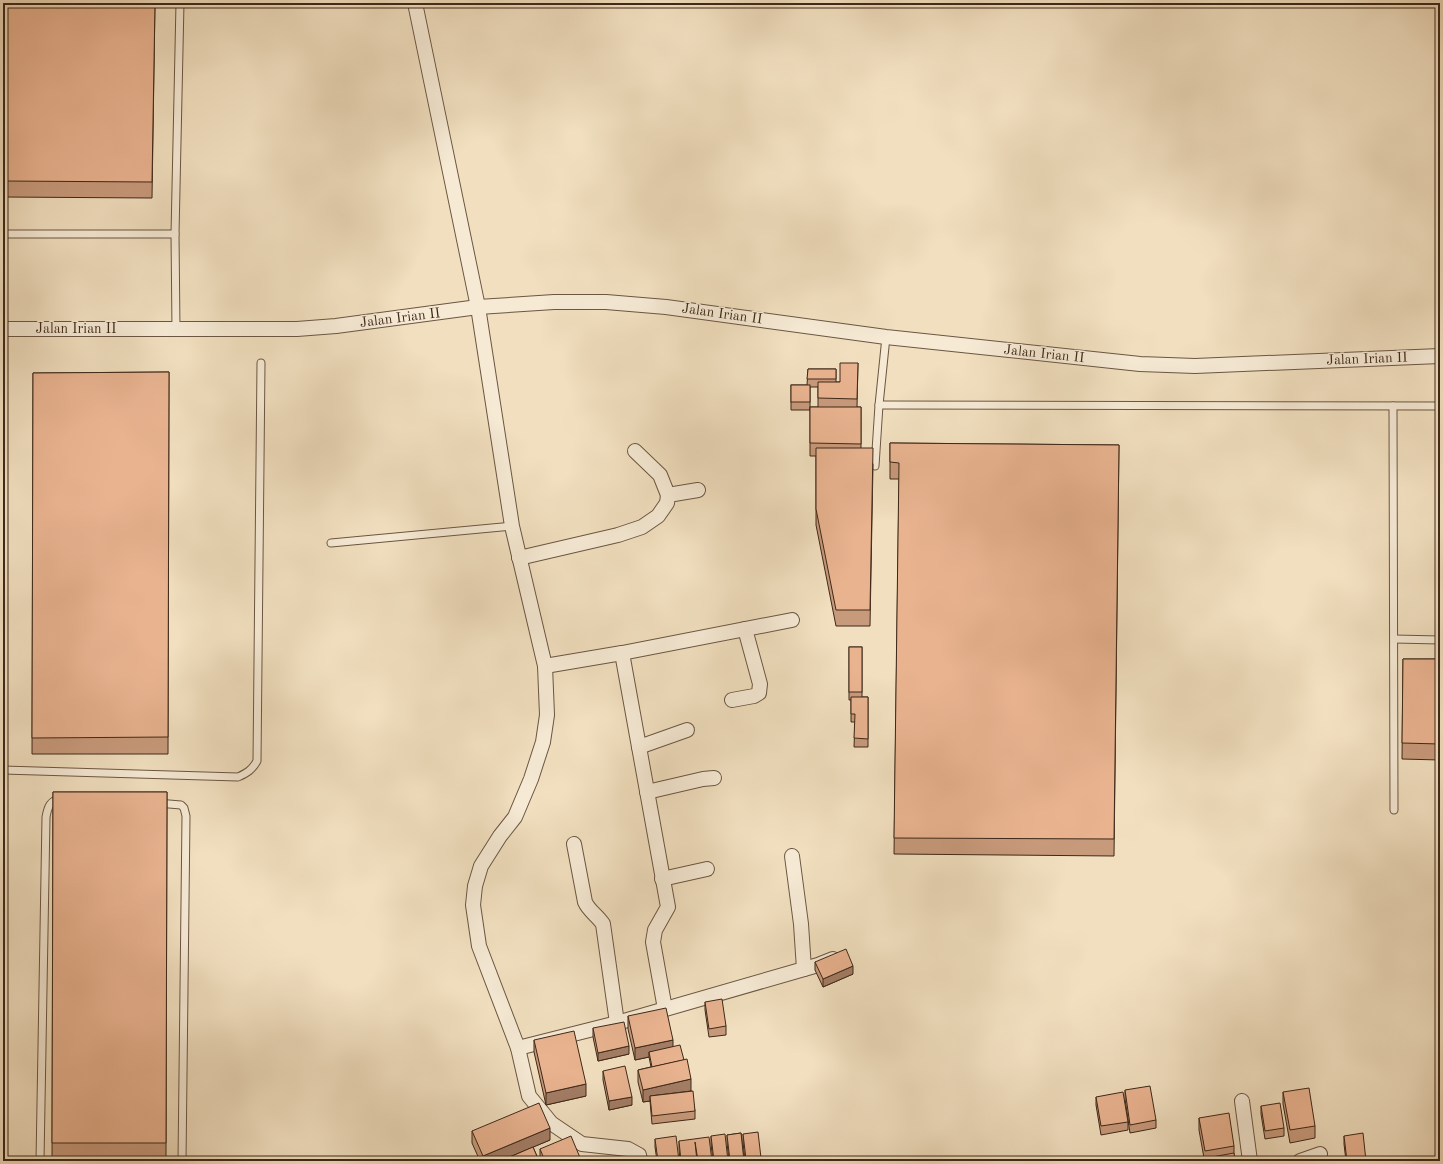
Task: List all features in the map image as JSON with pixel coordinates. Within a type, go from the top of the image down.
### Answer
[{"type":"street","points":[[415,3],[478,307],[512,526],[545,666],[547,715],[543,742],[531,779],[515,817],[500,836],[481,866],[475,886],[473,905],[479,946],[518,1048],[530,1096],[551,1124],[582,1144],[628,1149],[639,1155],[640,1161]]},
{"type":"street","name":"Jalan Irian II","points":[[3,329],[297,329],[336,326],[478,307],[554,302],[606,302],[673,308],[886,337],[1140,364],[1195,366],[1440,356]]},
{"type":"street","points":[[519,558],[618,535],[642,527],[658,516],[667,503],[668,495],[660,475],[635,450]]},
{"type":"street","points":[[668,495],[698,490]]},
{"type":"street","points":[[545,666],[622,653],[792,620]]},
{"type":"street","points":[[732,700],[759,694],[760,684],[745,629]]},
{"type":"street","points":[[622,653],[668,907],[655,930],[653,942],[665,1009]]},
{"type":"street","points":[[639,747],[687,730]]},
{"type":"street","points":[[647,792],[703,779],[714,778]]},
{"type":"street","points":[[574,844],[585,902],[589,910],[600,919],[603,924],[617,1023]]},
{"type":"street","points":[[792,856],[801,924],[804,969]]},
{"type":"street","points":[[662,879],[707,869]]},
{"type":"street","points":[[518,1048],[617,1023],[818,966],[846,952]]},
{"type":"street","points":[[1242,1101],[1250,1161]]},
{"type":"street","points":[[1300,1161],[1320,1154]]},
{"type":"lane","points":[[176,328],[175,234],[180,3]]},
{"type":"lane","points":[[3,234],[175,234]]},
{"type":"lane","points":[[875,466],[886,337]]},
{"type":"lane","points":[[3,770],[238,777],[247,773],[253,768],[257,761],[261,363]]},
{"type":"lane","points":[[879,405],[1440,406]]},
{"type":"lane","points":[[1393,406],[1394,810]]},
{"type":"lane","points":[[331,543],[512,526]]},
{"type":"lane","points":[[1394,639],[1440,640]]},
{"type":"lane","points":[[40,1161],[46,817],[48,806],[53,801],[63,798],[71,798]]},
{"type":"lane","points":[[148,802],[179,804],[184,808],[186,816],[182,1161]]},
{"type":"building","points":[[3,3],[155,3],[152,182],[3,181]]},
{"type":"building","points":[[840,363],[858,363],[857,399],[818,398],[818,382],[840,382]]},
{"type":"building","points":[[808,369],[836,369],[836,379],[807,379]]},
{"type":"building","points":[[169,372],[168,737],[32,738],[33,373]]},
{"type":"building","points":[[791,385],[810,385],[810,402],[791,402]]},
{"type":"building","points":[[810,407],[861,407],[861,444],[810,443]]},
{"type":"building","points":[[890,443],[1119,445],[1114,839],[894,838],[899,463],[890,462]]},
{"type":"building","points":[[816,448],[873,448],[870,610],[836,610],[816,509]]},
{"type":"building","points":[[849,647],[862,647],[862,692],[849,692]]},
{"type":"building","points":[[1403,659],[1440,659],[1440,744],[1402,743]]},
{"type":"building","points":[[851,697],[868,697],[868,739],[854,738],[855,714],[851,714]]},
{"type":"building","points":[[53,792],[167,792],[166,1143],[52,1143]]},
{"type":"building","points":[[846,949],[853,966],[823,979],[815,962]]},
{"type":"building","points":[[722,999],[726,1026],[709,1029],[705,1002]]},
{"type":"building","points":[[666,1008],[673,1040],[635,1048],[628,1016]]},
{"type":"building","points":[[624,1022],[629,1046],[598,1053],[593,1028]]},
{"type":"building","points":[[574,1031],[586,1084],[546,1093],[534,1040]]},
{"type":"building","points":[[680,1045],[684,1060],[652,1067],[649,1052]]},
{"type":"building","points":[[687,1059],[691,1079],[643,1090],[638,1070]]},
{"type":"building","points":[[625,1066],[632,1097],[609,1101],[603,1071]]},
{"type":"building","points":[[1150,1086],[1156,1120],[1130,1125],[1125,1090]]},
{"type":"building","points":[[1309,1088],[1315,1126],[1290,1130],[1283,1092]]},
{"type":"building","points":[[693,1091],[695,1111],[652,1116],[650,1096]]},
{"type":"building","points":[[1123,1092],[1128,1122],[1101,1126],[1096,1097]]},
{"type":"building","points":[[539,1103],[550,1128],[483,1156],[472,1131]]},
{"type":"building","points":[[1280,1103],[1284,1128],[1265,1131],[1261,1106]]},
{"type":"building","points":[[1229,1113],[1234,1146],[1205,1151],[1199,1118]]},
{"type":"building","points":[[758,1132],[761,1158],[746,1159],[743,1134]]},
{"type":"building","points":[[741,1133],[744,1161],[730,1161],[727,1135]]},
{"type":"building","points":[[1363,1133],[1366,1161],[1347,1161],[1344,1136]]},
{"type":"building","points":[[725,1134],[728,1161],[714,1161],[711,1136]]},
{"type":"building","points":[[571,1136],[581,1160],[545,1161],[540,1149]]},
{"type":"building","points":[[676,1136],[679,1161],[658,1161],[655,1139]]},
{"type":"building","points":[[709,1137],[712,1161],[698,1161],[695,1142],[697,1161],[681,1161],[679,1141]]},
{"type":"building","points":[[533,1147],[539,1161],[506,1161],[505,1159]]},
{"type":"building","points":[[1234,1153],[1235,1161],[1201,1161],[1201,1159]]},
{"type":"building","points":[[1342,1159],[1343,1161],[1324,1161]]}]
